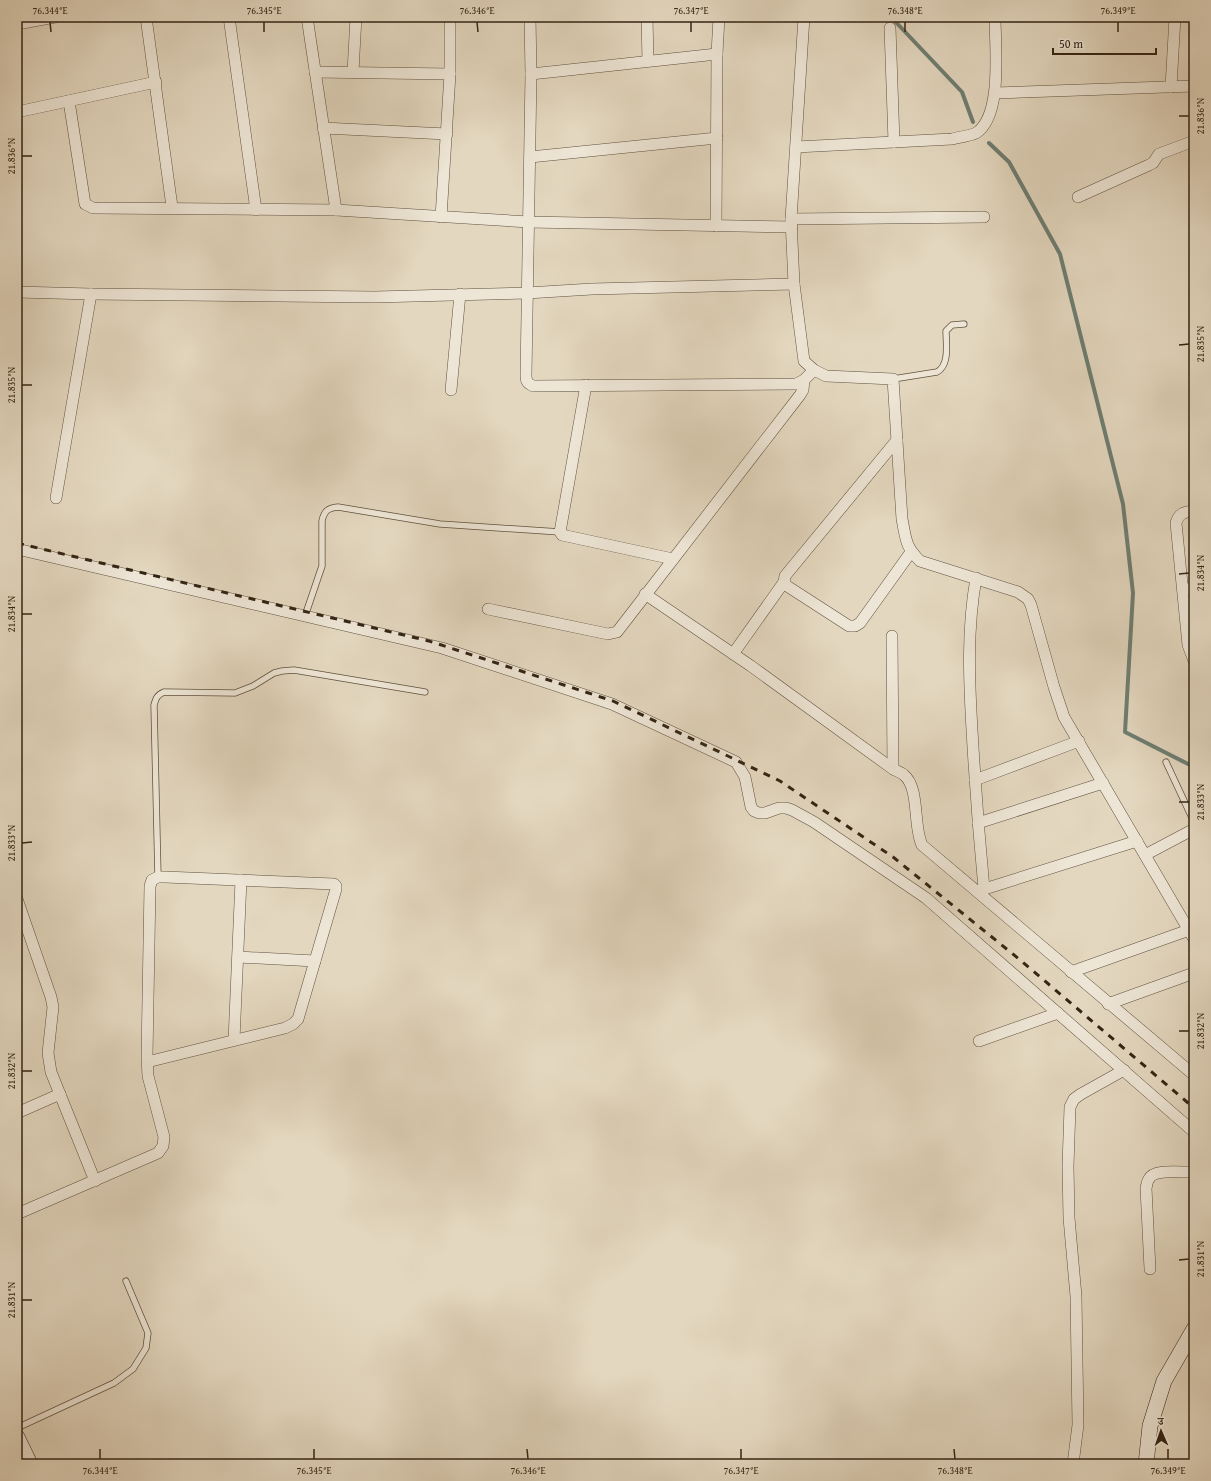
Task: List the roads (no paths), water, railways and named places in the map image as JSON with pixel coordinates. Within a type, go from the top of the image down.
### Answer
[{"type":"main road","points":[[1146,1464],[1150,1426],[1164,1381],[1194,1329]]},
{"type":"main road","points":[[17,1437],[30,1464]]},
{"type":"street","points":[[17,24],[52,17]]},
{"type":"street","points":[[146,17],[172,208]]},
{"type":"street","points":[[228,17],[256,210]]},
{"type":"street","points":[[307,17],[336,210]]},
{"type":"street","points":[[353,72],[356,17]]},
{"type":"street","points":[[442,217],[450,74],[450,17]]},
{"type":"street","points":[[530,17],[530,222],[527,293],[526,380],[533,386],[796,384],[804,380],[814,370]]},
{"type":"street","points":[[647,17],[648,61]]},
{"type":"street","points":[[716,226],[717,54],[719,17]]},
{"type":"street","points":[[804,17],[792,223],[794,284],[804,361],[814,370],[826,376],[893,380],[902,519],[906,542],[911,552],[920,561],[1018,592],[1028,599],[1064,717],[1191,935],[1071,972]]},
{"type":"street","points":[[796,147],[952,139],[976,133],[991,113],[995,93],[995,17]]},
{"type":"street","points":[[1171,87],[1175,17]]},
{"type":"street","points":[[890,28],[894,142]]},
{"type":"street","points":[[531,74],[717,54]]},
{"type":"street","points":[[315,72],[450,74]]},
{"type":"street","points":[[17,112],[156,82]]},
{"type":"street","points":[[995,93],[1194,86]]},
{"type":"street","points":[[69,101],[85,204],[93,208],[336,210],[530,222],[716,226],[984,217]]},
{"type":"street","points":[[323,128],[447,134]]},
{"type":"street","points":[[530,157],[717,138]]},
{"type":"street","points":[[1078,197],[1153,163],[1159,154],[1194,141]]},
{"type":"street","points":[[17,292],[375,297],[527,293],[592,289],[794,284]]},
{"type":"street","points":[[56,498],[91,294]]},
{"type":"street","points":[[451,390],[460,294]]},
{"type":"street","points":[[488,609],[608,634],[617,632],[800,395],[803,390],[804,380]]},
{"type":"street","points":[[586,385],[560,532],[562,535],[673,559]]},
{"type":"street","points":[[733,654],[784,582],[785,576],[897,440]]},
{"type":"street","points":[[1194,510],[1185,512],[1178,516],[1176,523],[1188,645],[1194,661]]},
{"type":"street","points":[[17,549],[442,648],[612,704],[736,762],[745,777],[751,806],[754,810],[758,813],[765,813],[779,808],[786,808],[814,822],[926,898],[1194,1132]]},
{"type":"street","points":[[784,582],[787,586],[849,626],[855,626],[860,623],[911,552]]},
{"type":"street","points":[[976,578],[971,608],[969,679],[978,823],[980,890]]},
{"type":"street","points":[[1183,590],[1194,588]]},
{"type":"street","points":[[645,594],[733,654],[893,769],[905,775],[913,791],[918,832],[922,845],[980,890],[1108,1004],[1194,1075]]},
{"type":"street","points":[[892,636],[893,769]]},
{"type":"street","points":[[975,780],[1079,741]]},
{"type":"street","points":[[978,823],[1103,782]]},
{"type":"street","points":[[1145,854],[1194,829]]},
{"type":"street","points":[[980,890],[1137,841]]},
{"type":"street","points":[[17,1214],[158,1153],[163,1146],[164,1137],[148,1076],[147,1062],[150,886],[152,880],[158,877],[334,884],[336,886],[298,1019],[293,1024],[285,1028],[147,1062]]},
{"type":"street","points":[[234,1040],[241,880]]},
{"type":"street","points":[[17,899],[51,997],[53,1015],[48,1053],[51,1072],[95,1180]]},
{"type":"street","points":[[238,957],[315,961]]},
{"type":"street","points":[[1108,1004],[1194,973]]},
{"type":"street","points":[[979,1041],[1058,1013]]},
{"type":"street","points":[[1073,1464],[1078,1425],[1076,1296],[1069,1218],[1068,1166],[1070,1107],[1074,1099],[1081,1094],[1124,1070]]},
{"type":"street","points":[[17,1113],[60,1094]]},
{"type":"street","points":[[1150,1269],[1146,1188],[1149,1178],[1153,1174],[1161,1172],[1194,1172]]},
{"type":"lane","points":[[893,380],[937,372],[942,369],[945,363],[946,330],[952,325],[964,324]]},
{"type":"lane","points":[[305,616],[322,566],[323,514],[332,507],[440,524],[560,532]]},
{"type":"lane","points":[[158,877],[154,705],[155,698],[158,695],[164,692],[235,693],[253,686],[274,673],[282,670],[294,670],[425,692]]},
{"type":"lane","points":[[1166,762],[1194,822]]},
{"type":"lane","points":[[17,1428],[114,1383],[133,1369],[146,1348],[148,1333],[126,1281]]},
{"type":"waterway","points":[[891,17],[962,92],[973,122]]},
{"type":"waterway","points":[[989,143],[1009,162],[1060,254],[1123,504],[1133,593],[1125,732],[1194,767]]},
{"type":"railway","points":[[17,543],[429,641],[613,701],[780,781],[893,857],[1019,959],[1194,1108]]}]
